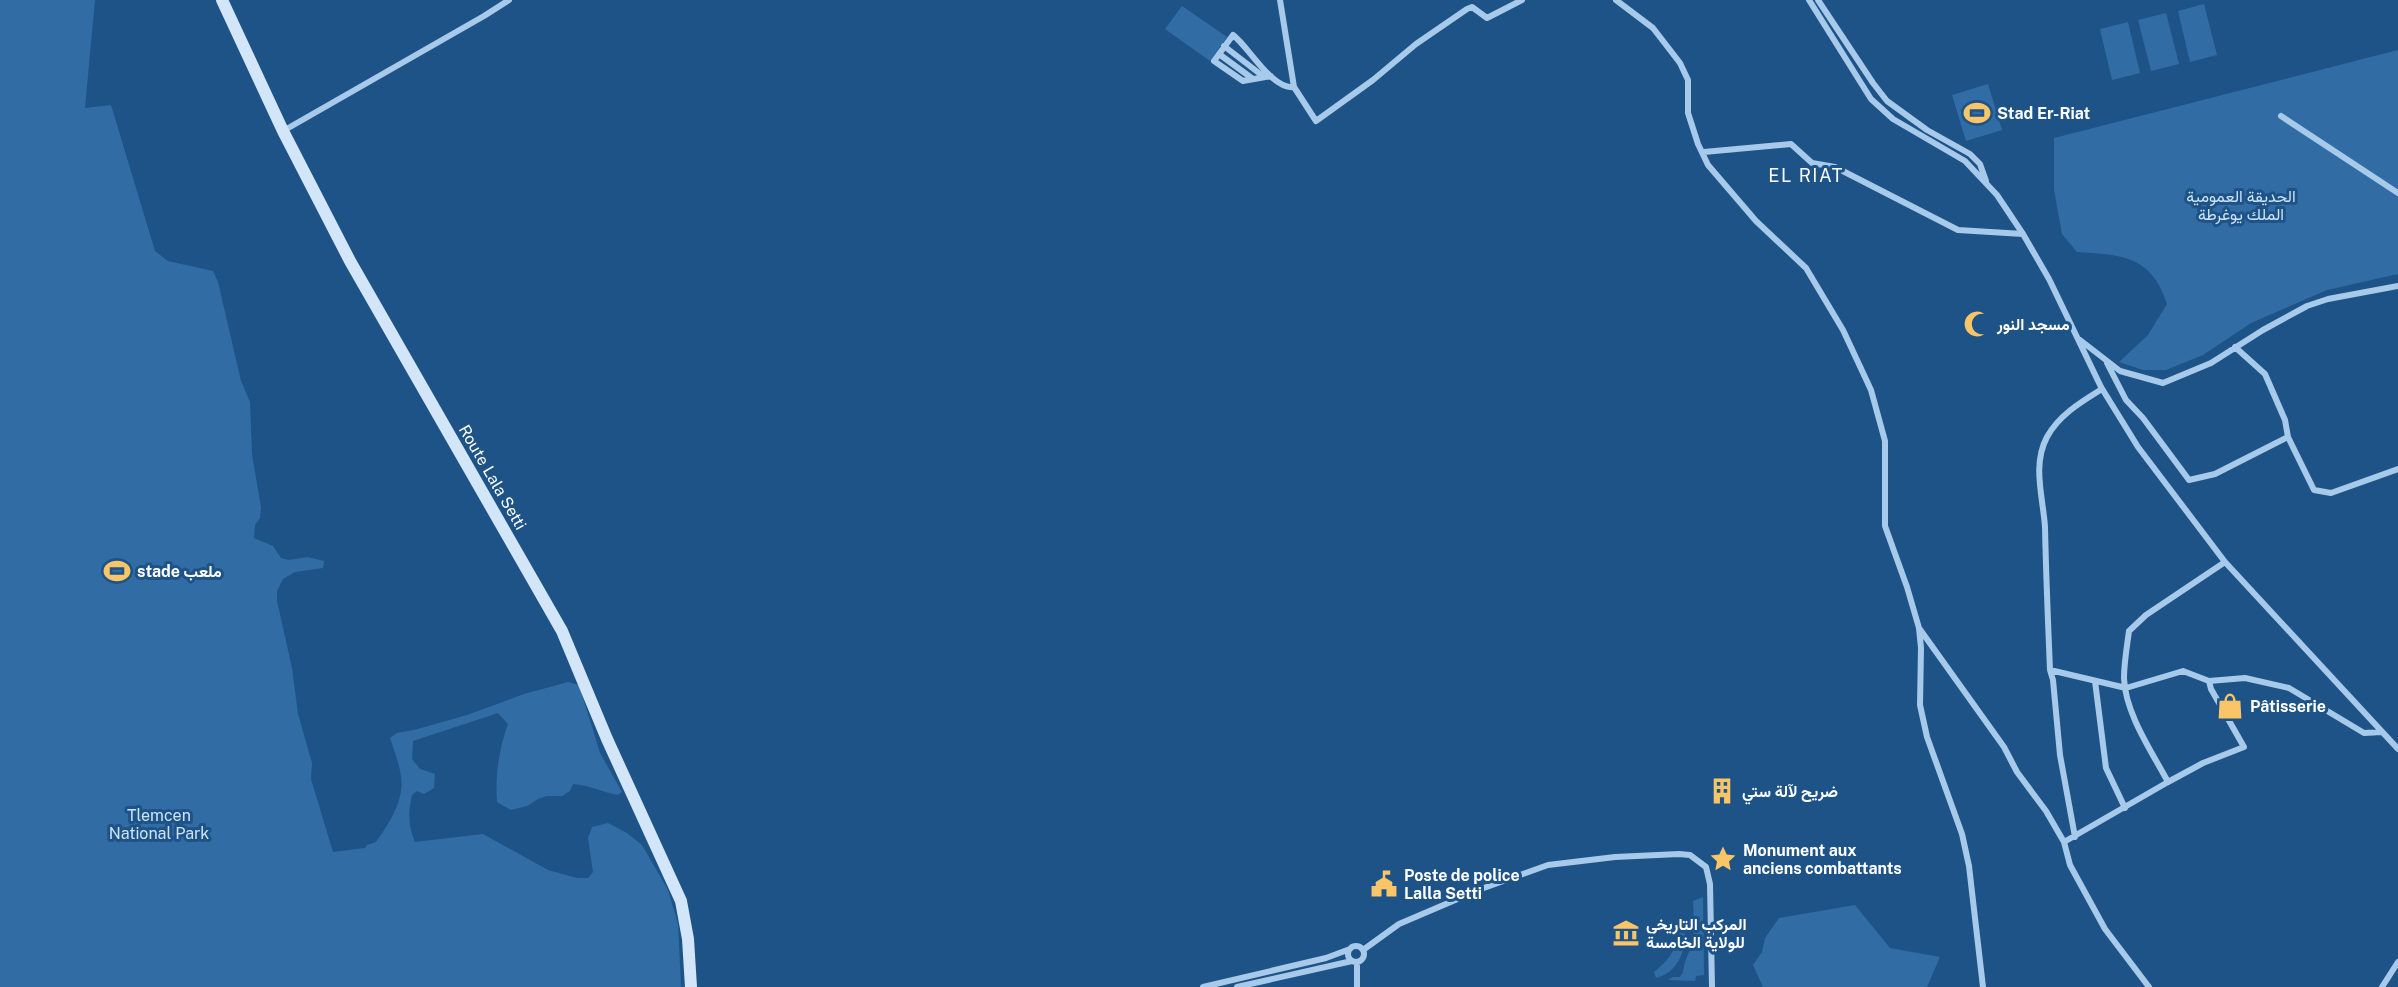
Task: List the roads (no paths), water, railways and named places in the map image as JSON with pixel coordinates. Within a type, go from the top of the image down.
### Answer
[{"type":"main road","name":"Route Lala Setti","points":[[222,0],[283,131],[350,261],[562,631],[620,770],[681,901],[692,987]]},
{"type":"street","points":[[283,131],[509,0]]},
{"type":"street","points":[[1280,0],[1294,87],[1316,121],[1373,80],[1416,44],[1467,9],[1472,8],[1487,18],[1522,0]]},
{"type":"street","points":[[1616,0],[1653,28],[1680,63],[1688,80],[1688,113],[1708,165],[1756,221],[1806,268],[1843,330],[1871,390],[1885,441],[1885,526],[1904,576],[1919,628],[1920,705],[1927,737],[1962,834],[1969,866],[1983,987]]},
{"type":"street","points":[[1809,0],[1877,106],[1906,128],[1965,161],[1987,184],[2023,234],[2063,306],[2102,390],[2139,447],[2225,561],[2398,749]]},
{"type":"street","points":[[1818,0],[1872,83],[1887,101],[1927,130],[1970,154],[1980,164],[1987,184]]},
{"type":"street","points":[[1231,36],[1235,36],[1267,77],[1253,79],[1219,54],[1231,36]]},
{"type":"street","points":[[1224,46],[1267,77],[1283,86],[1294,87]]},
{"type":"street","points":[[2281,116],[2398,193]]},
{"type":"street","points":[[1704,152],[1791,144],[1812,163],[1835,167],[1958,230],[2023,234]]},
{"type":"street","points":[[2076,336],[2120,371],[2163,383],[2211,363],[2307,306],[2328,299],[2398,286]]},
{"type":"street","points":[[2235,347],[2265,374],[2285,420],[2288,437],[2314,490],[2331,494],[2398,469]]},
{"type":"street","points":[[2108,363],[2126,400],[2143,418],[2189,480],[2215,474],[2288,437]]},
{"type":"street","points":[[2075,837],[2060,755],[2053,680],[2050,670],[2044,512],[2039,477],[2040,454],[2047,436],[2063,416],[2077,404],[2102,390]]},
{"type":"street","points":[[2168,782],[2134,719],[2124,679],[2129,631],[2146,615],[2225,561]]},
{"type":"street","points":[[1919,628],[2046,812],[2064,842],[2070,865],[2105,929],[2149,987]]},
{"type":"street","points":[[2050,670],[2126,688],[2183,671],[2209,681],[2245,678],[2289,688],[2364,733],[2382,732]]},
{"type":"street","points":[[2095,681],[2106,768],[2125,808]]},
{"type":"street","points":[[2064,842],[2203,763],[2244,747],[2211,689],[2209,681]]},
{"type":"street","points":[[1363,950],[1399,924],[1481,889],[1548,865],[1615,857],[1690,855],[1706,867],[1710,884],[1712,987]]},
{"type":"street","points":[[1203,987],[1326,958],[1357,947],[1363,950]]},
{"type":"street","points":[[1350,949],[1348,956],[1355,962],[1357,987]]},
{"type":"street","points":[[1237,987],[1355,962],[1363,957],[1363,950]]},
{"type":"street","points":[[2382,987],[2398,962]]},
{"type":"place","name":"Stad Er-Riat","points":[[1977,113]]},
{"type":"place","name":"مسجد النور","points":[[1977,324]]},
{"type":"place","name":"stade ملعب","points":[[117,571]]},
{"type":"place","name":"Pâtisserie","points":[[2230,706]]},
{"type":"place","name":"ضريح لآلة ستي","points":[[1722,791]]},
{"type":"place","name":"Monument aux anciens combattants","points":[[1723,859]]},
{"type":"place","name":"Poste de police Lalla Setti","points":[[1384,884]]},
{"type":"place","name":"المركب التاريخي للولاية الخامسة","points":[[1626,933]]},
{"type":"district","name":"EL RIAT","points":[[1806,176]]},
{"type":"park label","name":"الحديقة العمومية الملك يوغرطة","points":[[2241,205]]},
{"type":"park label","name":"Tlemcen National Park","points":[[159,824]]}]
